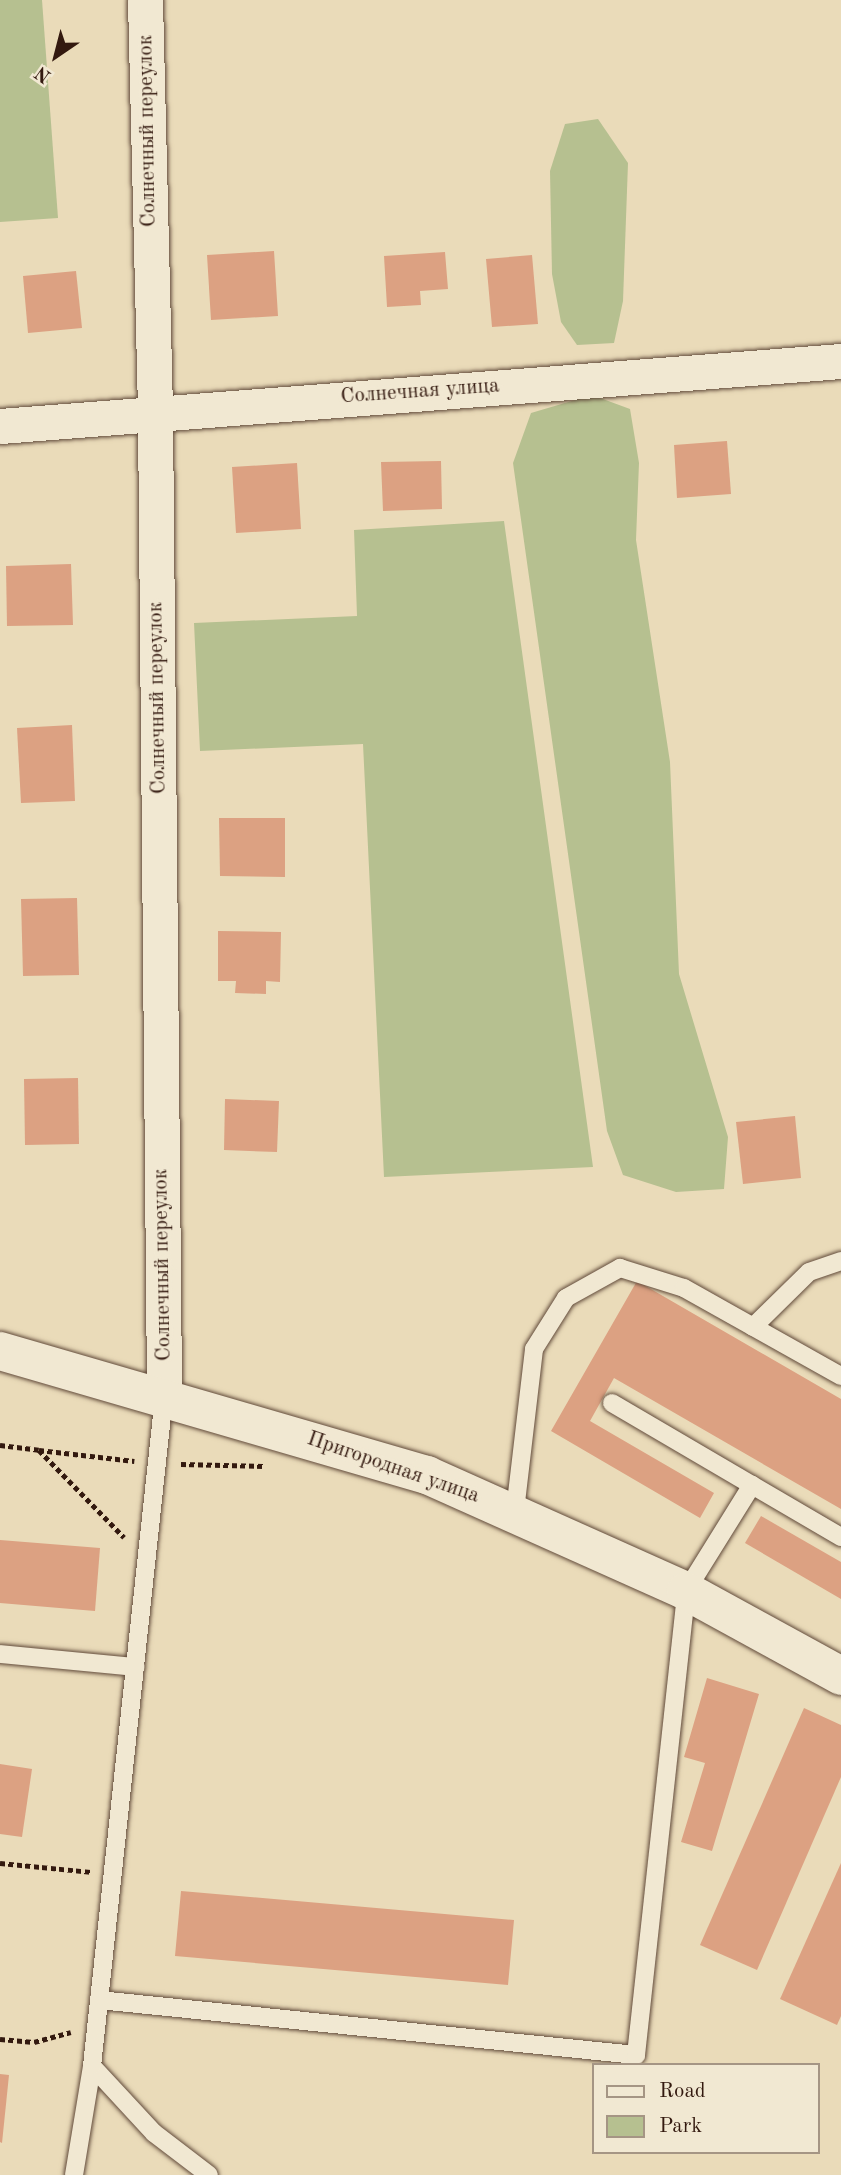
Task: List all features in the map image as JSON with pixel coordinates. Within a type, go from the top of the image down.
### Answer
[{"type":"street","name":"Солнечный переулок","points":[[145,0],[155,415],[164,1396]]},
{"type":"street","name":"Солнечная улица","points":[[0,426],[155,415],[356,395],[841,361]]},
{"type":"street","name":"Пригородная улица","points":[[0,1352],[164,1396],[427,1475],[516,1511],[686,1591],[841,1676]]},
{"type":"lane","points":[[753,1327],[809,1272],[841,1261]]},
{"type":"lane","points":[[516,1511],[534,1349],[566,1298],[620,1268],[684,1288],[841,1376]]},
{"type":"lane","points":[[74,2175],[92,2066],[164,1396]]},
{"type":"lane","points":[[612,1403],[841,1537]]},
{"type":"lane","points":[[99,2000],[636,2055],[686,1591],[752,1485]]},
{"type":"lane","points":[[0,1654],[135,1667]]},
{"type":"lane","points":[[92,2066],[154,2133],[209,2175]]},
{"type":"path","points":[[0,1445],[157,1463],[268,1466]]},
{"type":"path","points":[[39,1450],[146,1560]]},
{"type":"path","points":[[0,1863],[113,1874]]},
{"type":"path","points":[[0,2039],[34,2042],[96,2025]]},
{"type":"green space","points":[[0,0],[42,0],[58,218],[0,222]]},
{"type":"green space","points":[[598,119],[628,163],[623,301],[614,343],[577,345],[561,322],[552,274],[550,171],[565,124]]},
{"type":"green space","points":[[592,395],[630,409],[639,463],[636,540],[670,762],[679,974],[728,1137],[724,1189],[676,1192],[623,1175],[607,1131],[513,463],[531,413]]},
{"type":"green space","points":[[504,521],[593,1167],[384,1177],[363,744],[200,751],[194,623],[357,616],[354,530]]},
{"type":"building","points":[[274,251],[278,316],[211,320],[207,255]]},
{"type":"building","points":[[445,252],[448,289],[420,291],[421,305],[387,307],[384,256]]},
{"type":"building","points":[[532,255],[538,324],[492,327],[486,259]]},
{"type":"building","points":[[76,271],[82,328],[28,333],[23,276]]},
{"type":"building","points":[[727,441],[731,494],[677,498],[674,445]]},
{"type":"building","points":[[441,461],[442,509],[383,511],[381,462]]},
{"type":"building","points":[[297,463],[301,529],[236,533],[232,467]]},
{"type":"building","points":[[71,564],[73,625],[7,626],[6,566]]},
{"type":"building","points":[[72,725],[75,801],[21,803],[17,728]]},
{"type":"building","points":[[219,818],[285,818],[285,877],[220,876]]},
{"type":"building","points":[[77,898],[79,975],[23,976],[21,899]]},
{"type":"building","points":[[218,931],[281,932],[280,982],[266,981],[266,994],[235,993],[236,981],[218,981]]},
{"type":"building","points":[[78,1078],[79,1144],[25,1145],[24,1079]]},
{"type":"building","points":[[225,1099],[279,1101],[277,1152],[224,1150]]},
{"type":"building","points":[[795,1116],[801,1178],[743,1184],[736,1122]]},
{"type":"building","points":[[637,1281],[841,1399],[841,1509],[614,1378],[590,1421],[714,1493],[700,1518],[551,1431]]},
{"type":"building","points":[[761,1516],[841,1562],[841,1599],[745,1543]]},
{"type":"building","points":[[0,1540],[100,1548],[95,1611],[0,1603]]},
{"type":"building","points":[[707,1678],[759,1694],[712,1851],[681,1842],[705,1763],[684,1757]]},
{"type":"building","points":[[804,1708],[841,1725],[841,1777],[757,1970],[700,1945]]},
{"type":"building","points":[[0,1764],[32,1769],[22,1837],[0,1834]]},
{"type":"building","points":[[841,1863],[841,2016],[837,2025],[780,1999]]},
{"type":"building","points":[[181,1891],[514,1920],[508,1985],[175,1956]]},
{"type":"building","points":[[0,2074],[9,2075],[2,2143],[0,2142]]}]
